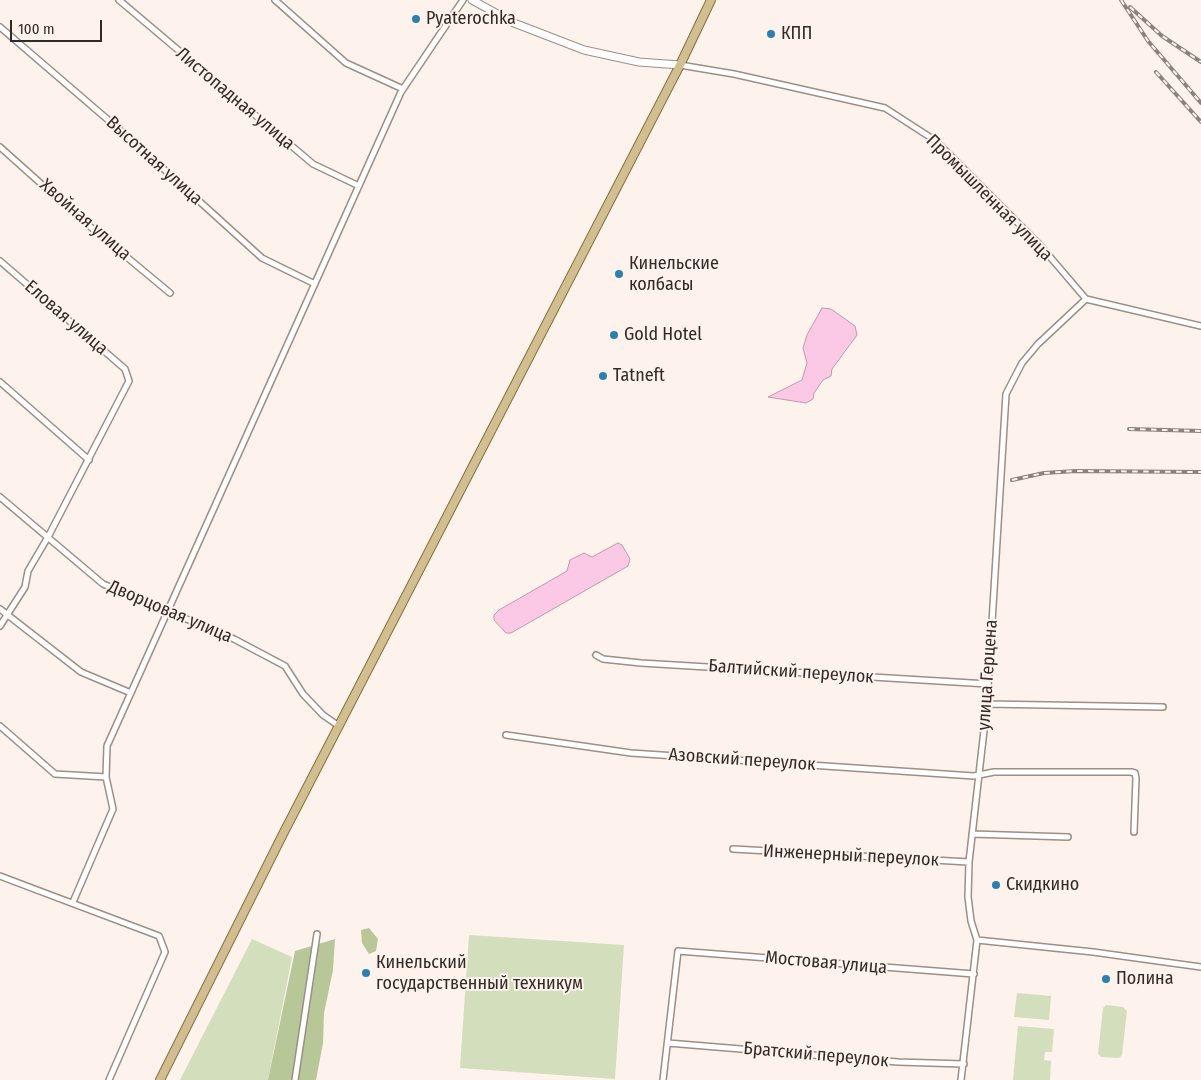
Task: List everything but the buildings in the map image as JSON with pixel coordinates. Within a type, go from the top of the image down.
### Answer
[{"type":"main road","points":[[160,1080],[298,804],[680,65],[711,0]]},
{"type":"street","name":"Листопадная улица","points":[[119,0],[313,164],[359,186]]},
{"type":"street","points":[[275,0],[346,63],[403,89]]},
{"type":"street","points":[[73,902],[113,809],[106,777],[107,746],[403,89],[463,0]]},
{"type":"street","points":[[472,0],[514,24],[584,50],[639,62],[680,65]]},
{"type":"street","name":"Высотная улица","points":[[0,26],[135,143],[262,258],[315,284]]},
{"type":"street","name":"Промышленная улица","points":[[680,65],[743,75],[885,108],[936,141],[1039,244],[1086,299]]},
{"type":"street","name":"Хвойная улица","points":[[0,147],[75,214],[170,293]]},
{"type":"street","name":"Еловая улица","points":[[0,261],[125,369],[128,377],[125,389],[89,460]]},
{"type":"street","points":[[1086,299],[1201,326]]},
{"type":"street","name":"улица Герцена","points":[[961,1080],[977,940],[971,921],[968,897],[969,862],[987,704],[1006,394],[1022,363],[1038,344],[1086,299]]},
{"type":"street","points":[[0,382],[89,460],[48,538],[28,571],[25,587],[0,626]]},
{"type":"street","name":"Дворцовая улица","points":[[0,496],[103,584],[234,639],[285,666],[303,694],[323,715],[339,726]]},
{"type":"street","points":[[0,609],[81,672],[131,693]]},
{"type":"street","name":"Балтийский переулок","points":[[596,655],[603,658],[640,663],[988,684]]},
{"type":"street","points":[[987,704],[1163,707]]},
{"type":"street","points":[[0,726],[55,774],[106,777]]},
{"type":"street","name":"Азовский переулок","points":[[506,735],[631,753],[979,776],[994,772],[1131,772],[1135,773],[1136,778],[1134,832]]},
{"type":"street","points":[[972,834],[1068,837]]},
{"type":"street","name":"Инженерный переулок","points":[[733,849],[969,862]]},
{"type":"street","points":[[0,876],[159,936],[165,952],[109,1080]]},
{"type":"street","points":[[295,1080],[317,934]]},
{"type":"street","points":[[977,940],[1201,966]]},
{"type":"street","name":"Мостовая улица","points":[[668,1043],[678,951],[974,974]]},
{"type":"street","points":[[664,1080],[668,1043]]},
{"type":"street","name":"Братский переулок","points":[[668,1043],[898,1062],[964,1064]]},
{"type":"green space","points":[[369,928],[378,939],[376,951],[369,954],[362,943],[361,930]]},
{"type":"green space","points":[[469,935],[624,945],[615,1079],[460,1068]]},
{"type":"green space","points":[[252,939],[292,957],[268,1080],[180,1080]]},
{"type":"green space","points":[[335,939],[333,970],[324,1013],[323,1043],[316,1080],[268,1080],[295,951]]},
{"type":"green space","points":[[1017,993],[1051,996],[1049,1020],[1014,1017]]},
{"type":"green space","points":[[1106,1005],[1123,1007],[1127,1011],[1122,1055],[1119,1058],[1101,1057],[1098,1054],[1103,1008]]},
{"type":"green space","points":[[1018,1026],[1054,1029],[1052,1052],[1045,1052],[1044,1060],[1051,1061],[1050,1080],[1013,1080]]},
{"type":"shaded area","points":[[822,308],[831,309],[855,326],[857,335],[832,369],[831,376],[823,380],[814,393],[813,399],[806,403],[768,397],[802,380],[807,363],[803,348],[807,335]]},
{"type":"shaded area","points":[[618,543],[622,545],[630,559],[628,566],[511,633],[506,633],[494,620],[494,615],[499,610],[567,571],[570,560],[584,553],[592,557]]},
{"type":"railway","points":[[1121,0],[1148,41],[1201,103]]},
{"type":"railway","points":[[1130,7],[1162,36],[1201,62]]},
{"type":"railway","points":[[1156,72],[1201,122]]},
{"type":"railway","points":[[1129,429],[1201,431]]},
{"type":"railway","points":[[1012,480],[1044,473],[1076,471],[1201,472]]},
{"type":"place","name":"Pyaterochka","points":[[416,19]]},
{"type":"place","name":"КПП","points":[[771,34]]},
{"type":"place","name":"Кинельские колбасы","points":[[619,274]]},
{"type":"place","name":"Gold Hotel","points":[[614,335]]},
{"type":"place","name":"Tatneft","points":[[603,376]]},
{"type":"place","name":"Скидкино","points":[[996,885]]},
{"type":"place","name":"Кинельский государственный техникум","points":[[366,973]]},
{"type":"place","name":"Полина","points":[[1106,979]]}]
